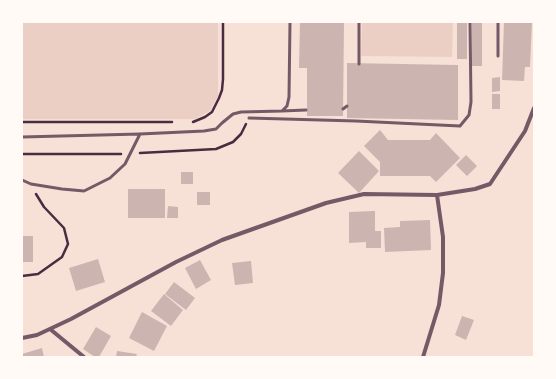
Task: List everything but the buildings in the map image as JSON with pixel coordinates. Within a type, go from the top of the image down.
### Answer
[{"type":"street","points":[[22,338],[37,335],[71,319],[176,262],[222,240],[326,203],[364,194],[437,194],[475,189],[490,184],[524,131],[534,108]]},
{"type":"street","points":[[423,357],[439,304],[443,273],[443,237],[437,194]]},
{"type":"street","points":[[50,329],[84,357]]},
{"type":"lane","points":[[282,111],[287,106],[288,97],[290,22]]},
{"type":"lane","points":[[358,64],[359,22]]},
{"type":"lane","points":[[249,118],[460,126],[470,115],[470,22]]},
{"type":"lane","points":[[498,22],[498,56]]},
{"type":"lane","points":[[343,109],[347,106]]},
{"type":"lane","points":[[22,137],[204,131],[216,129],[233,114],[241,112],[306,110]]},
{"type":"lane","points":[[22,180],[31,184],[84,191],[110,178],[125,164],[140,134]]},
{"type":"path","points":[[191,122],[205,117],[212,112],[222,90],[223,22]]},
{"type":"path","points":[[22,154],[130,154],[216,149],[233,142],[241,134],[249,118]]},
{"type":"path","points":[[22,122],[175,122]]},
{"type":"path","points":[[22,276],[38,274],[62,257],[68,244],[64,228],[44,207],[31,184]]},
{"type":"shaded area","points":[[22,22],[218,22],[218,96],[210,111],[195,119],[22,119]]},
{"type":"shaded area","points":[[362,22],[453,22],[452,57],[361,56]]}]
